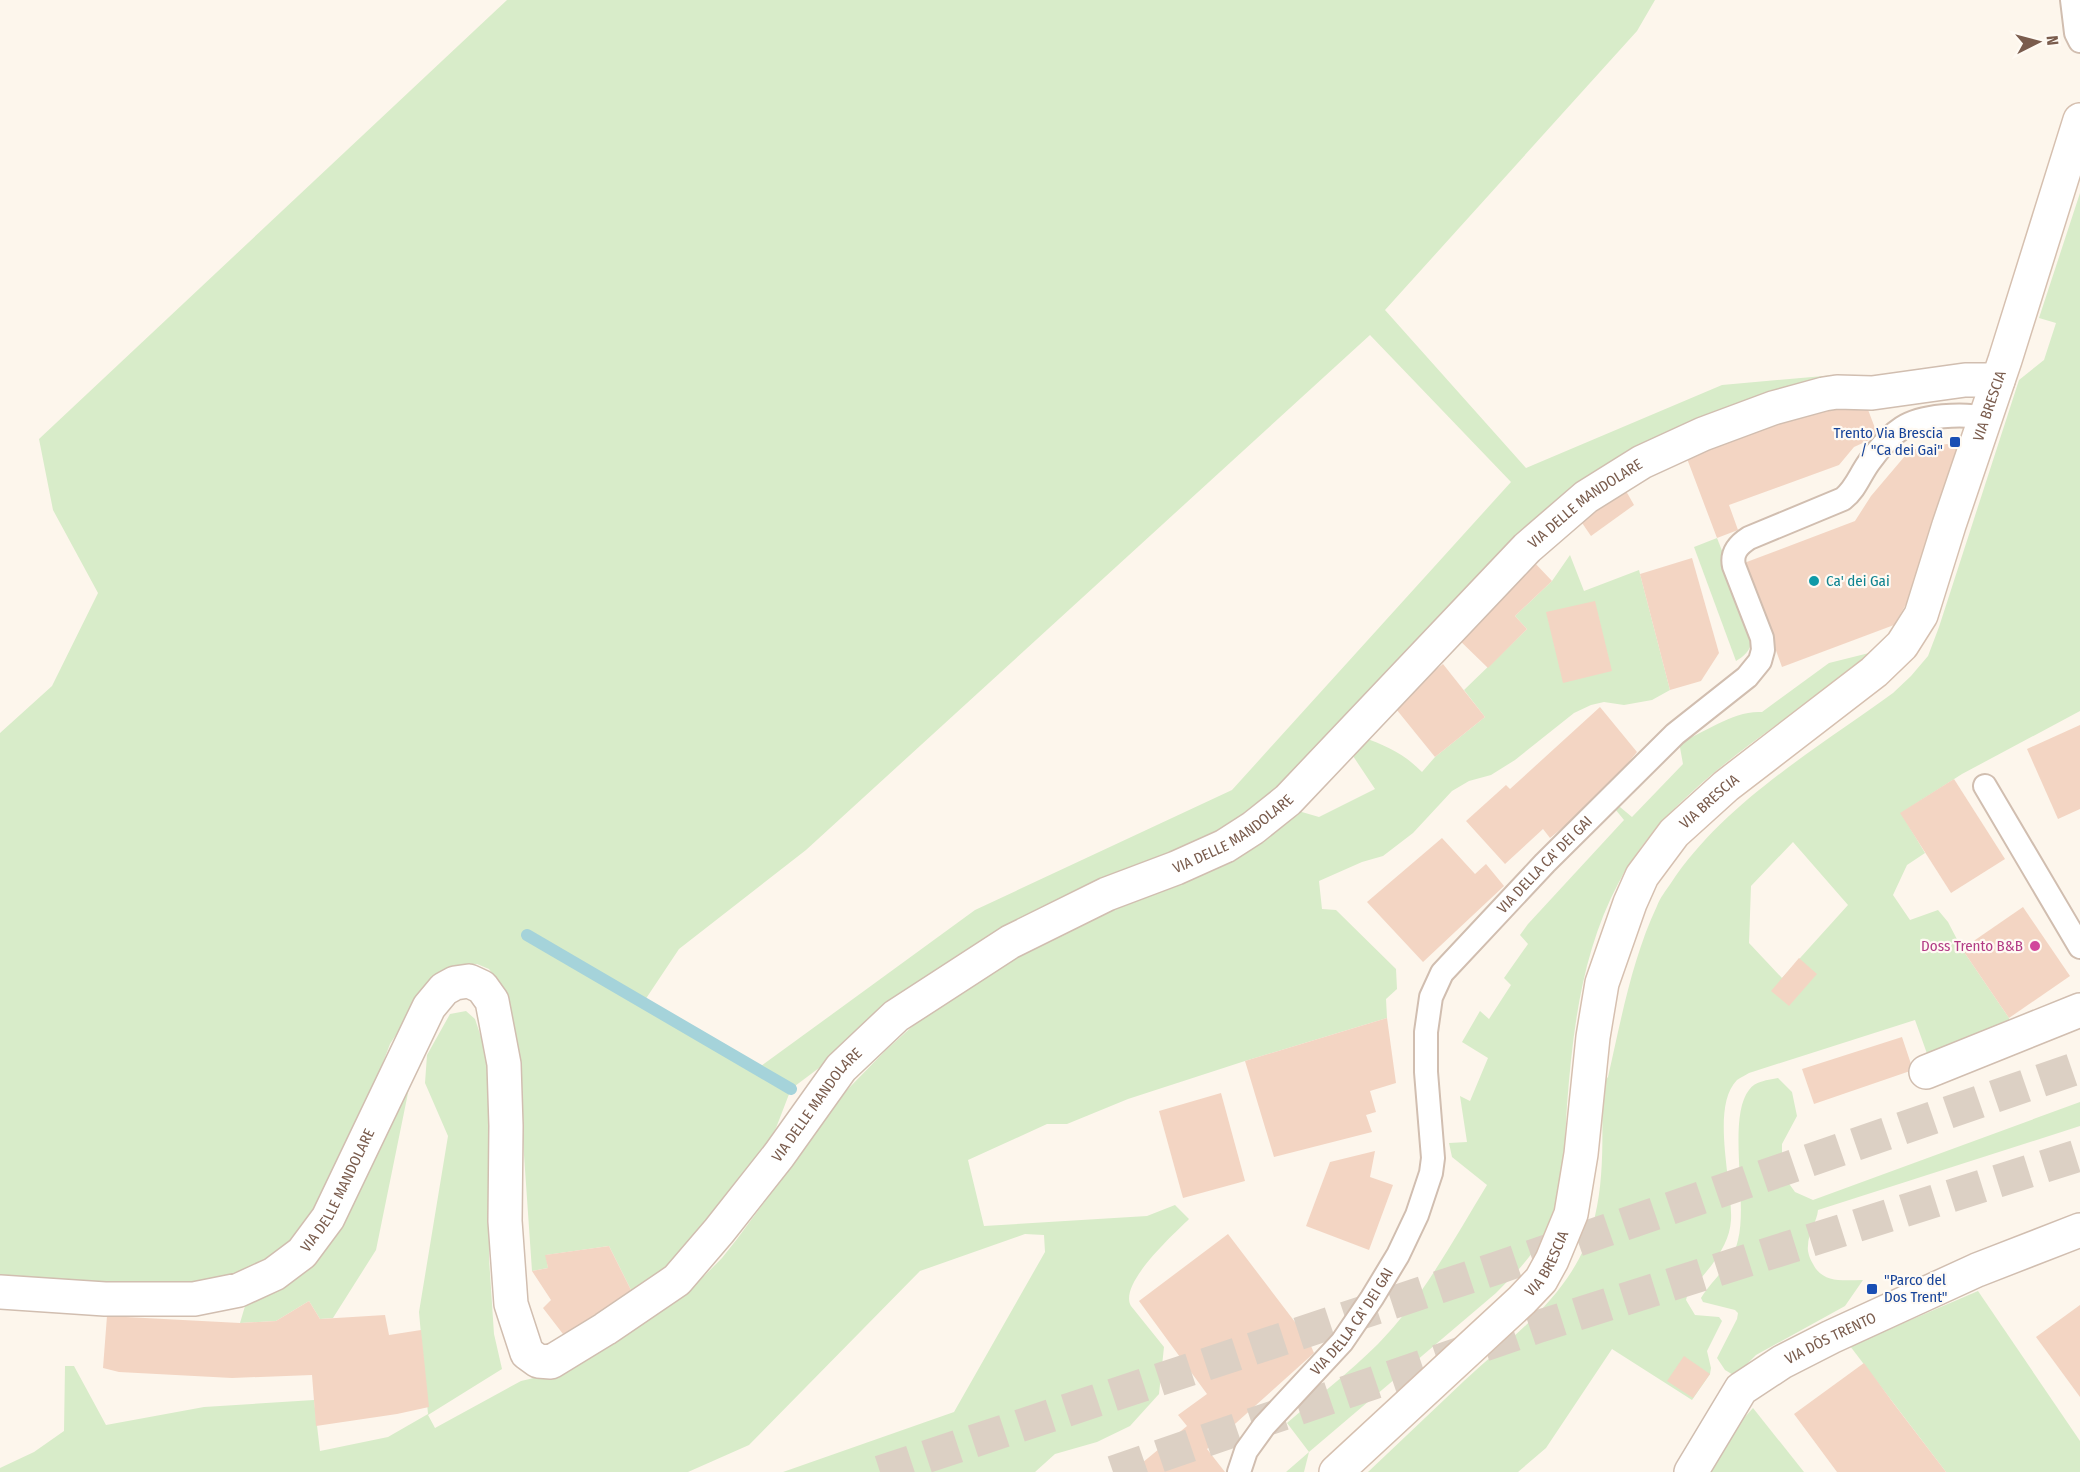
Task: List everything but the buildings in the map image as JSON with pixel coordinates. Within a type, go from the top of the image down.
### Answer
[{"type":"street","name":"VIA BRESCIA","points":[[1336,1472],[1541,1280],[1563,1237],[1571,1214],[1581,1154],[1593,1037],[1602,983],[1642,876],[1674,833],[1726,786],[1874,672],[1902,645],[1921,615],[2080,120]]},
{"type":"street","name":"VIA DELLE MANDOLARE","points":[[0,1293],[105,1299],[194,1299],[239,1290],[274,1274],[302,1253],[328,1218],[429,1007],[444,989],[455,983],[469,981],[482,987],[492,1001],[504,1064],[505,1221],[511,1304],[527,1353],[538,1361],[550,1362],[605,1329],[676,1280],[719,1231],[779,1155],[841,1068],[896,1016],[1010,942],[1107,894],[1226,846],[1253,828],[1288,800],[1527,548],[1586,497],[1642,462],[1703,434],[1773,408],[1837,392],[1872,393],[1965,380],[1998,380]]},
{"type":"street","points":[[1926,1072],[2080,1010]]},
{"type":"street","name":"VIA DÒS TRENTO","points":[[1691,1472],[1741,1389],[1782,1362],[1977,1270],[2080,1230]]},
{"type":"lane","points":[[2072,0],[2076,33],[2080,40]]},
{"type":"lane","name":"VIA DELLA CA' DEI GAI","points":[[1239,1472],[1246,1451],[1264,1426],[1342,1342],[1398,1255],[1417,1215],[1431,1173],[1433,1158],[1426,1072],[1426,1032],[1431,997],[1442,973],[1545,862],[1675,734],[1748,677],[1760,661],[1763,650],[1762,638],[1734,566],[1733,556],[1737,548],[1749,538],[1843,499],[1854,488],[1870,460],[1904,426],[1943,416],[1969,414],[1985,418]]},
{"type":"lane","points":[[1985,786],[2080,947]]},
{"type":"green space","points":[[507,0],[1655,0],[1637,31],[1385,310],[1526,468],[1722,385],[1835,375],[1868,376],[1783,394],[1646,449],[1257,810],[827,1062],[791,1089],[776,1128],[740,1187],[700,1235],[636,1300],[609,1246],[546,1255],[548,1268],[532,1271],[516,1039],[499,983],[489,969],[477,964],[465,965],[449,972],[416,1004],[390,1044],[364,1113],[336,1177],[293,1248],[207,1288],[0,1282],[0,733],[52,686],[98,593],[53,510],[39,439]],"holes":[[[1370,335],[1511,482],[1232,790],[975,910],[757,1069],[643,1003],[679,949],[806,850]]]},
{"type":"green space","points":[[2080,193],[2080,711],[1962,774],[1901,813],[1925,853],[1907,865],[1893,895],[1910,920],[1938,910],[2009,1018],[2012,1027],[1930,1062],[1915,1020],[1749,1073],[1737,1080],[1729,1092],[1724,1127],[1731,1205],[1729,1233],[1711,1266],[1689,1289],[1686,1300],[1695,1315],[1719,1317],[1722,1321],[1707,1351],[1710,1374],[1692,1400],[1612,1349],[1546,1448],[1518,1472],[1368,1472],[1524,1327],[1560,1288],[1575,1266],[1587,1242],[1598,1200],[1602,1150],[1602,1084],[1608,1077],[1634,968],[1658,903],[1693,854],[1744,802],[1893,693],[1928,656],[2019,380],[2044,360],[2056,323],[2039,318]],"holes":[[[1793,842],[1848,905],[1782,978],[1749,943],[1751,886]]]},
{"type":"green space","points":[[1717,538],[1752,627],[1750,647],[1736,661],[1694,547]]},
{"type":"green space","points":[[1570,555],[1584,591],[1639,570],[1670,690],[1652,700],[1624,705],[1604,702],[1574,713],[1515,760],[1491,775],[1469,781],[1452,791],[1413,833],[1383,856],[1362,862],[1319,881],[1322,909],[1336,910],[1396,969],[1397,989],[1386,999],[1387,1018],[1128,1099],[1067,1124],[1047,1124],[968,1160],[984,1226],[1147,1216],[1175,1205],[1189,1219],[1161,1247],[1132,1285],[1129,1297],[1131,1306],[1164,1347],[1159,1394],[1130,1426],[1097,1442],[1055,1454],[1035,1472],[783,1472],[954,1412],[1045,1252],[1044,1235],[1025,1234],[920,1271],[749,1445],[688,1472],[0,1472],[0,1468],[34,1452],[64,1431],[65,1366],[74,1366],[106,1425],[204,1407],[314,1400],[320,1451],[388,1437],[428,1414],[419,1312],[448,1136],[425,1083],[427,1055],[450,1014],[466,1011],[475,1019],[488,1058],[489,1258],[494,1334],[502,1369],[428,1415],[435,1428],[521,1381],[568,1370],[670,1306],[692,1288],[722,1258],[737,1239],[847,1090],[927,1013],[1019,951],[1096,912],[1217,869],[1269,834],[1295,810],[1319,817],[1375,789],[1349,750],[1362,737],[1394,751],[1422,772],[1435,757],[1485,717],[1464,690],[1527,629],[1515,616],[1552,581]]},
{"type":"green space","points":[[1877,651],[1736,755],[1701,784],[1642,846],[1619,882],[1606,908],[1581,990],[1572,1047],[1562,1178],[1557,1205],[1542,1239],[1513,1276],[1496,1293],[1309,1452],[1287,1423],[1356,1364],[1394,1326],[1437,1268],[1487,1185],[1452,1157],[1449,1143],[1467,1142],[1460,1096],[1470,1101],[1488,1058],[1462,1042],[1480,1011],[1489,1019],[1511,985],[1504,978],[1528,944],[1520,935],[1528,924],[1624,820],[1611,804],[1614,802],[1632,817],[1683,764],[1679,742],[1730,718],[1751,712],[1762,712],[1829,663]]},
{"type":"green space","points":[[1778,1078],[1792,1092],[1797,1116],[1782,1144],[1782,1166],[1785,1178],[1795,1192],[1813,1200],[2080,1102],[2080,1126],[1818,1210],[1808,1241],[1808,1253],[1813,1264],[1822,1275],[1828,1278],[1863,1280],[1845,1306],[1756,1355],[1735,1376],[1725,1370],[1717,1358],[1738,1313],[1735,1310],[1703,1302],[1701,1298],[1732,1257],[1738,1240],[1741,1204],[1738,1139],[1743,1103],[1749,1090],[1755,1085]]},
{"type":"green space","points":[[402,1083],[409,1088],[376,1250],[333,1318],[320,1319],[309,1301],[276,1321],[240,1323],[245,1306],[276,1290],[304,1271],[320,1256],[337,1230]]},
{"type":"green space","points":[[1978,1291],[2080,1441],[2080,1472],[1946,1472],[1850,1346]]},
{"type":"green space","points":[[1753,1408],[1804,1472],[1710,1472],[1735,1428]]},
{"type":"green space","points":[[1309,1452],[1304,1472],[1286,1472]]},
{"type":"waterway","points":[[527,935],[791,1089]]},
{"type":"tunnel","points":[[880,1472],[1500,1267],[2080,1067]]},
{"type":"tunnel","points":[[1113,1472],[1540,1326],[2080,1155]]},
{"type":"place","name":"Trento Via Brescia / \"Ca dei Gai\"","points":[[1955,442]]},
{"type":"place","name":"Ca' dei Gai","points":[[1814,581]]},
{"type":"place","name":"Doss Trento B&B","points":[[2035,946]]},
{"type":"place","name":"\"Parco del Dos Trent\"","points":[[1872,1289]]}]
